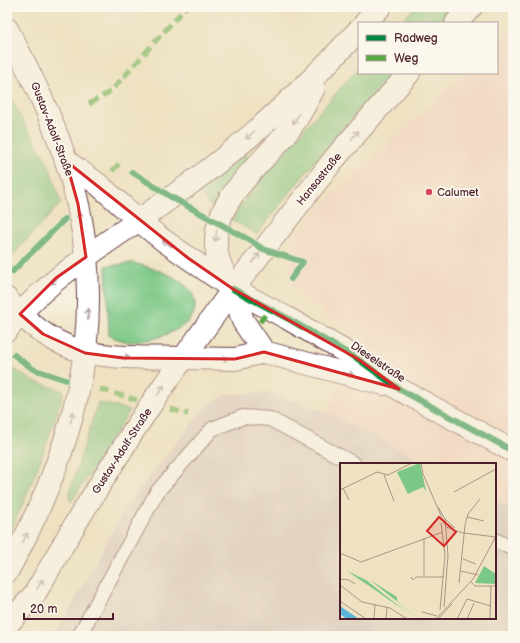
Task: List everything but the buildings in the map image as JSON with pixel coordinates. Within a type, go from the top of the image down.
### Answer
[{"type":"main road","points":[[366,22],[380,7]]},
{"type":"main road","points":[[457,22],[471,7]]},
{"type":"main road","name":"Gustav-Adolf-Straße","points":[[7,29],[39,93],[66,161],[78,204],[86,257],[88,293],[86,353],[70,426],[30,530],[7,572]]},
{"type":"main road","points":[[183,358],[123,358],[86,353],[64,345],[11,314],[38,295],[56,278],[203,174],[234,150],[283,107],[358,31]]},
{"type":"main road","points":[[264,352],[243,320],[233,289],[222,269],[217,254],[215,239],[219,223],[229,200],[252,170],[289,130],[330,61]]},
{"type":"main road","name":"Hansastraße","points":[[183,358],[233,289],[331,164],[408,74]]},
{"type":"main road","points":[[66,161],[99,185],[138,220],[182,254],[233,289]]},
{"type":"main road","name":"Dieselstraße","points":[[233,289],[358,359],[399,389],[513,451]]},
{"type":"main road","name":"Dieselstraße","points":[[183,358],[235,359],[264,352],[399,389]]},
{"type":"main road","name":"Gustav-Adolf-Straße","points":[[7,625],[34,595],[124,445],[183,358]]},
{"type":"lane","points":[[79,636],[157,492],[212,429],[243,417],[270,419],[352,463]]},
{"type":"lane","points":[[496,540],[513,549]]},
{"type":"highlighted area","points":[[66,161],[188,258],[233,289],[358,359],[399,389],[264,352],[235,359],[123,358],[85,353],[43,334],[20,314],[56,278],[86,257],[78,204]]},
{"type":"shaded area","points":[[513,28],[513,508],[496,500],[496,463],[426,463],[327,412],[363,336],[331,319],[302,296],[294,287],[290,269],[291,256],[296,237],[315,212],[463,74],[498,74],[498,42]]},
{"type":"shaded area","points":[[270,393],[327,412],[426,463],[340,463],[340,619],[496,619],[496,500],[513,508],[513,636],[55,636],[127,505],[204,408],[228,394]]},
{"type":"green space","points":[[415,7],[452,7],[438,22],[400,22]]},
{"type":"green space","points":[[358,68],[358,74],[390,74],[312,165],[257,234],[232,220],[240,206],[269,169]]},
{"type":"green space","points":[[7,89],[21,118],[49,165],[61,203],[7,261]]},
{"type":"green space","points":[[246,154],[249,158],[212,208],[198,192]]},
{"type":"green space","points":[[133,263],[155,269],[176,278],[190,290],[195,304],[194,313],[189,321],[170,333],[148,340],[129,342],[109,336],[106,266]]},
{"type":"green space","points":[[7,365],[33,381],[64,391],[38,466],[7,540]]},
{"type":"green space","points":[[98,402],[130,410],[72,501],[70,501],[70,491]]},
{"type":"marked path","points":[[89,104],[111,91],[186,7]]},
{"type":"marked path","points":[[112,171],[121,162]]},
{"type":"marked path","points":[[260,322],[265,315]]},
{"type":"marked path","points":[[100,389],[137,400]]},
{"type":"marked path","points":[[170,409],[188,414]]},
{"type":"cycle path","points":[[132,172],[171,197],[263,249],[303,262],[291,279]]},
{"type":"cycle path","points":[[12,272],[65,219]]},
{"type":"cycle path","points":[[233,289],[358,359],[399,389],[513,451]]},
{"type":"cycle path","points":[[14,355],[33,369],[66,380]]},
{"type":"place","name":"Calumet","points":[[429,192]]}]
